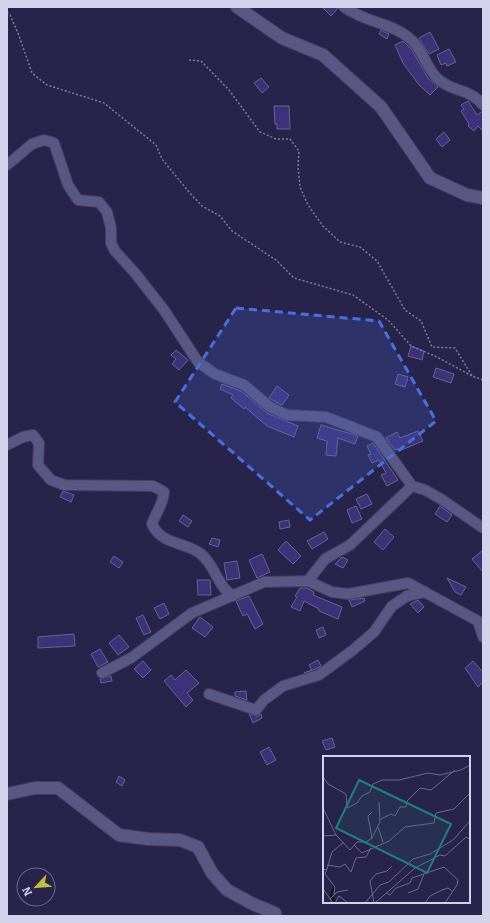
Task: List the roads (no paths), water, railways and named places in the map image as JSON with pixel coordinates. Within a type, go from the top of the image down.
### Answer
[{"type":"street","points":[[237,7],[282,38],[323,55],[329,60],[381,107],[430,178],[467,195],[483,198]]},
{"type":"street","points":[[344,7],[363,18],[394,28],[409,37],[419,46],[429,66],[438,79],[450,87],[476,96],[483,105]]},
{"type":"street","points":[[7,165],[32,144],[44,140],[54,143],[68,184],[78,200],[99,202],[107,212],[111,243],[115,251],[135,273],[164,310],[198,362],[215,374],[244,385],[270,407],[287,414],[326,417],[377,437],[394,463],[412,486],[425,490],[441,498],[483,528]]},
{"type":"street","points":[[7,445],[23,437],[33,436],[39,443],[38,465],[51,480],[64,485],[154,486],[164,492],[163,504],[156,514],[152,524],[156,532],[201,554],[213,568],[222,586],[233,596]]},
{"type":"street","points":[[308,581],[325,559],[356,540],[412,486]]},
{"type":"street","points":[[102,673],[131,658],[192,613],[264,582],[308,581],[332,592],[348,594],[408,583],[478,621],[483,637]]},
{"type":"street","points":[[210,694],[256,710],[264,700],[283,686],[320,675],[353,650],[374,632],[392,606],[407,596],[426,592]]},
{"type":"street","points":[[7,794],[34,788],[58,788],[119,835],[180,840],[198,847],[212,873],[227,890],[274,913],[274,916]]}]
